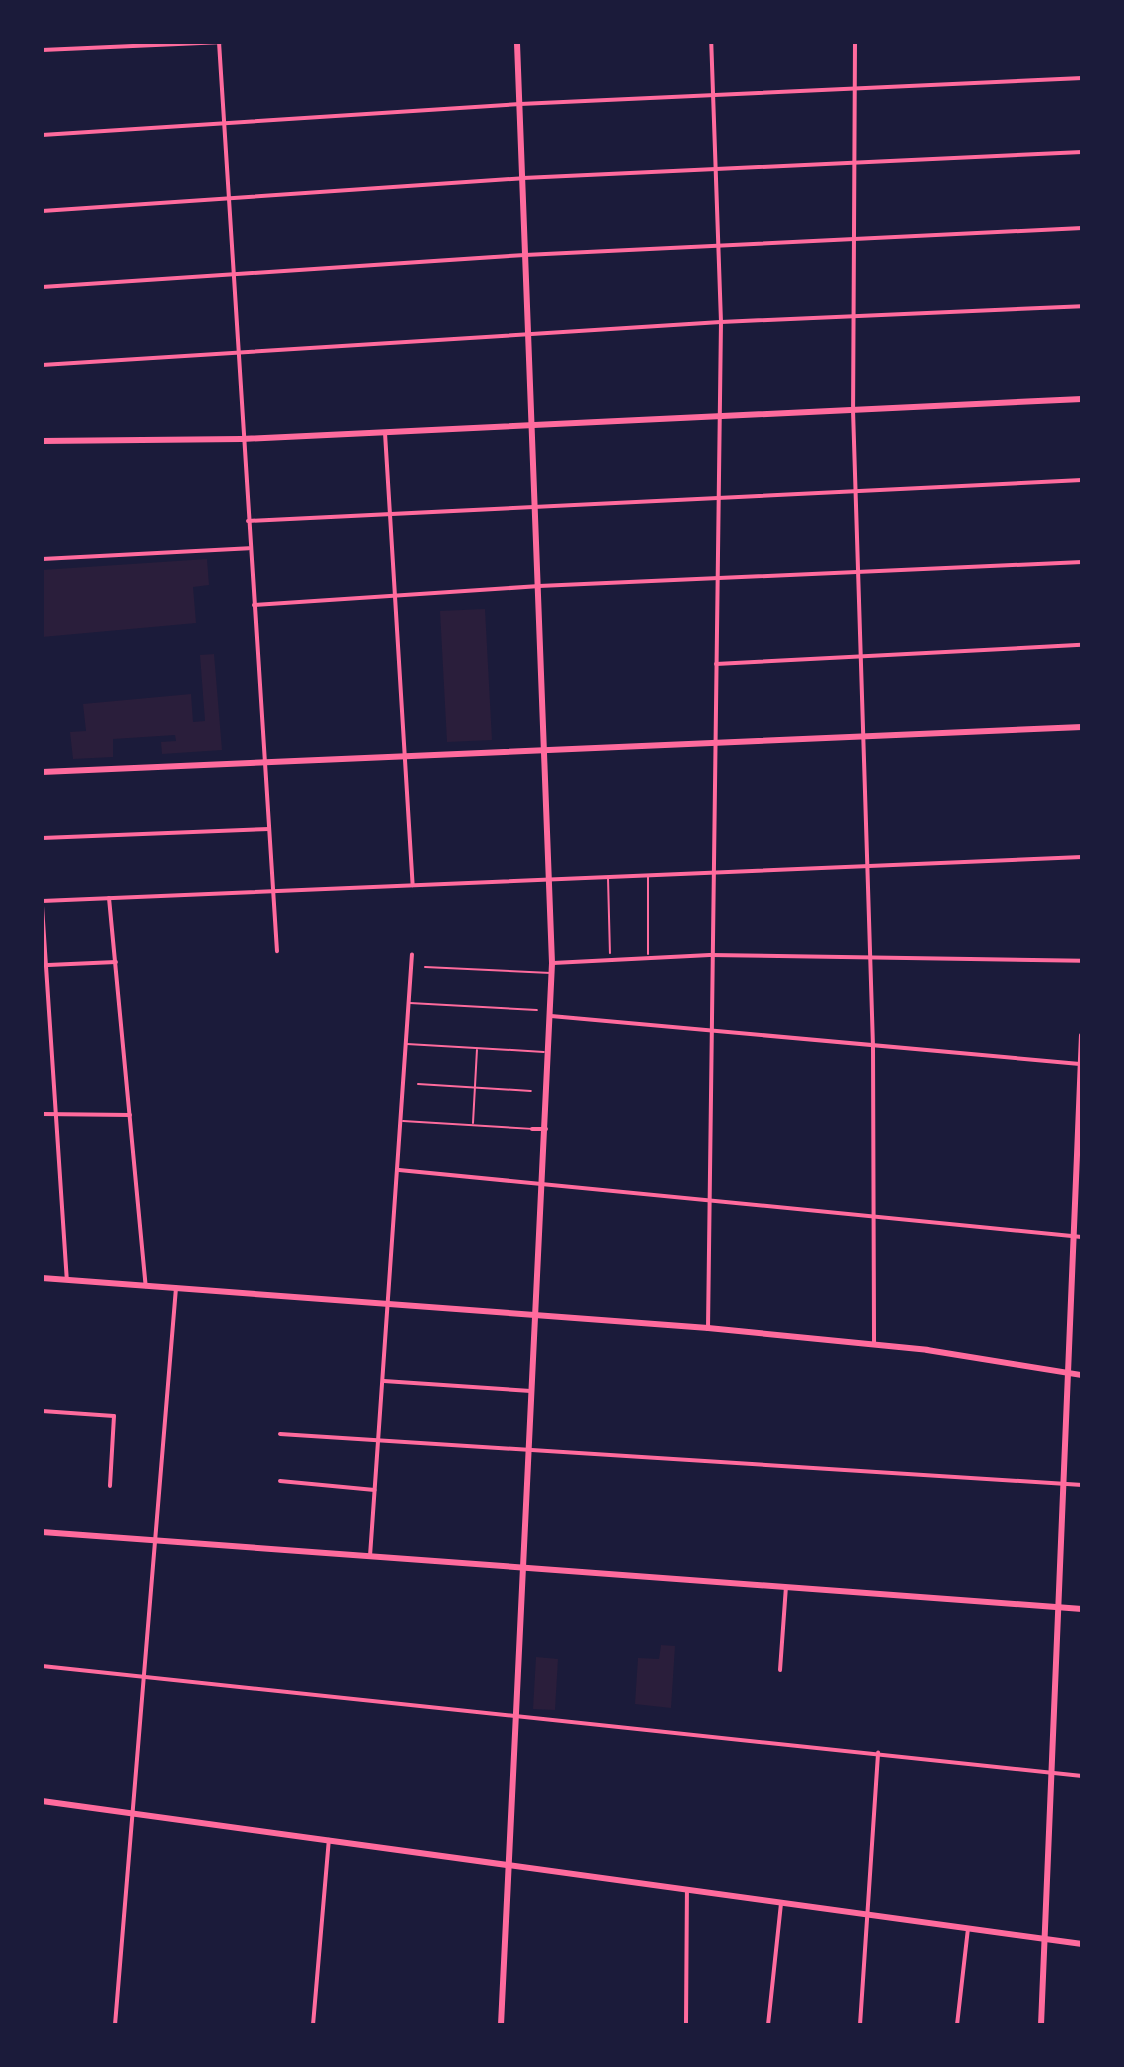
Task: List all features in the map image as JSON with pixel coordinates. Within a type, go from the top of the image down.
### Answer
[{"type":"main road","points":[[501,2025],[552,973],[517,42]]},
{"type":"main road","points":[[42,441],[242,439],[1082,399]]},
{"type":"main road","points":[[42,772],[1082,727]]},
{"type":"main road","points":[[1041,2025],[1082,1036]]},
{"type":"main road","points":[[42,1278],[708,1328],[874,1344],[1082,1375]]},
{"type":"main road","points":[[42,1532],[1082,1609]]},
{"type":"main road","points":[[42,1801],[1082,1944]]},
{"type":"street","points":[[42,50],[220,42],[242,439],[277,951]]},
{"type":"street","points":[[708,1328],[710,872],[721,322],[718,168],[711,42]]},
{"type":"street","points":[[855,42],[853,410],[873,1046],[874,1344]]},
{"type":"street","points":[[42,135],[520,104],[1082,78]]},
{"type":"street","points":[[42,211],[523,178],[1082,152]]},
{"type":"street","points":[[42,287],[525,255],[1082,228]]},
{"type":"street","points":[[42,365],[721,322],[1082,306]]},
{"type":"street","points":[[385,433],[413,885]]},
{"type":"street","points":[[248,521],[1082,480]]},
{"type":"street","points":[[42,559],[249,548]]},
{"type":"street","points":[[253,605],[539,586],[1082,562]]},
{"type":"street","points":[[716,664],[1082,645]]},
{"type":"street","points":[[42,838],[269,829]]},
{"type":"street","points":[[67,1280],[60,1114],[42,904],[109,897],[273,889],[1082,857]]},
{"type":"street","points":[[109,897],[146,1286]]},
{"type":"street","points":[[370,1556],[391,1304],[412,954]]},
{"type":"street","points":[[552,963],[710,955],[1082,961]]},
{"type":"street","points":[[48,965],[116,962]]},
{"type":"street","points":[[551,1016],[1081,1064]]},
{"type":"street","points":[[42,1114],[130,1115]]},
{"type":"street","points":[[532,1129],[546,1129]]},
{"type":"street","points":[[399,1170],[1082,1237]]},
{"type":"street","points":[[115,2025],[135,1813],[176,1288]]},
{"type":"street","points":[[384,1381],[531,1391]]},
{"type":"street","points":[[42,1411],[114,1416],[110,1486]]},
{"type":"street","points":[[280,1434],[529,1454],[1082,1485]]},
{"type":"street","points":[[280,1481],[375,1490]]},
{"type":"street","points":[[780,1670],[786,1587]]},
{"type":"street","points":[[42,1666],[1082,1776]]},
{"type":"street","points":[[860,2025],[878,1753]]},
{"type":"street","points":[[313,2025],[329,1840]]},
{"type":"street","points":[[686,2025],[687,1890]]},
{"type":"street","points":[[768,2025],[781,1903]]},
{"type":"street","points":[[957,2025],[968,1929]]},
{"type":"lane","points":[[648,875],[648,954]]},
{"type":"lane","points":[[608,877],[610,953]]},
{"type":"lane","points":[[425,967],[552,973]]},
{"type":"lane","points":[[409,1003],[537,1010]]},
{"type":"lane","points":[[407,1044],[550,1052]]},
{"type":"lane","points":[[473,1125],[477,1048]]},
{"type":"lane","points":[[418,1084],[531,1091]]},
{"type":"lane","points":[[402,1121],[532,1129]]},
{"type":"shaded area","points":[[207,559],[209,585],[193,587],[196,623],[42,637],[42,570]]},
{"type":"shaded area","points":[[485,609],[492,740],[447,742],[440,611]]},
{"type":"shaded area","points":[[214,654],[222,750],[162,754],[161,742],[176,741],[175,735],[113,739],[113,757],[73,759],[70,732],[86,731],[83,704],[191,694],[193,722],[205,721],[200,655]]},
{"type":"shaded area","points":[[661,1645],[675,1646],[671,1708],[635,1704],[638,1658],[659,1659]]},
{"type":"shaded area","points":[[536,1657],[558,1659],[555,1710],[533,1709]]}]
